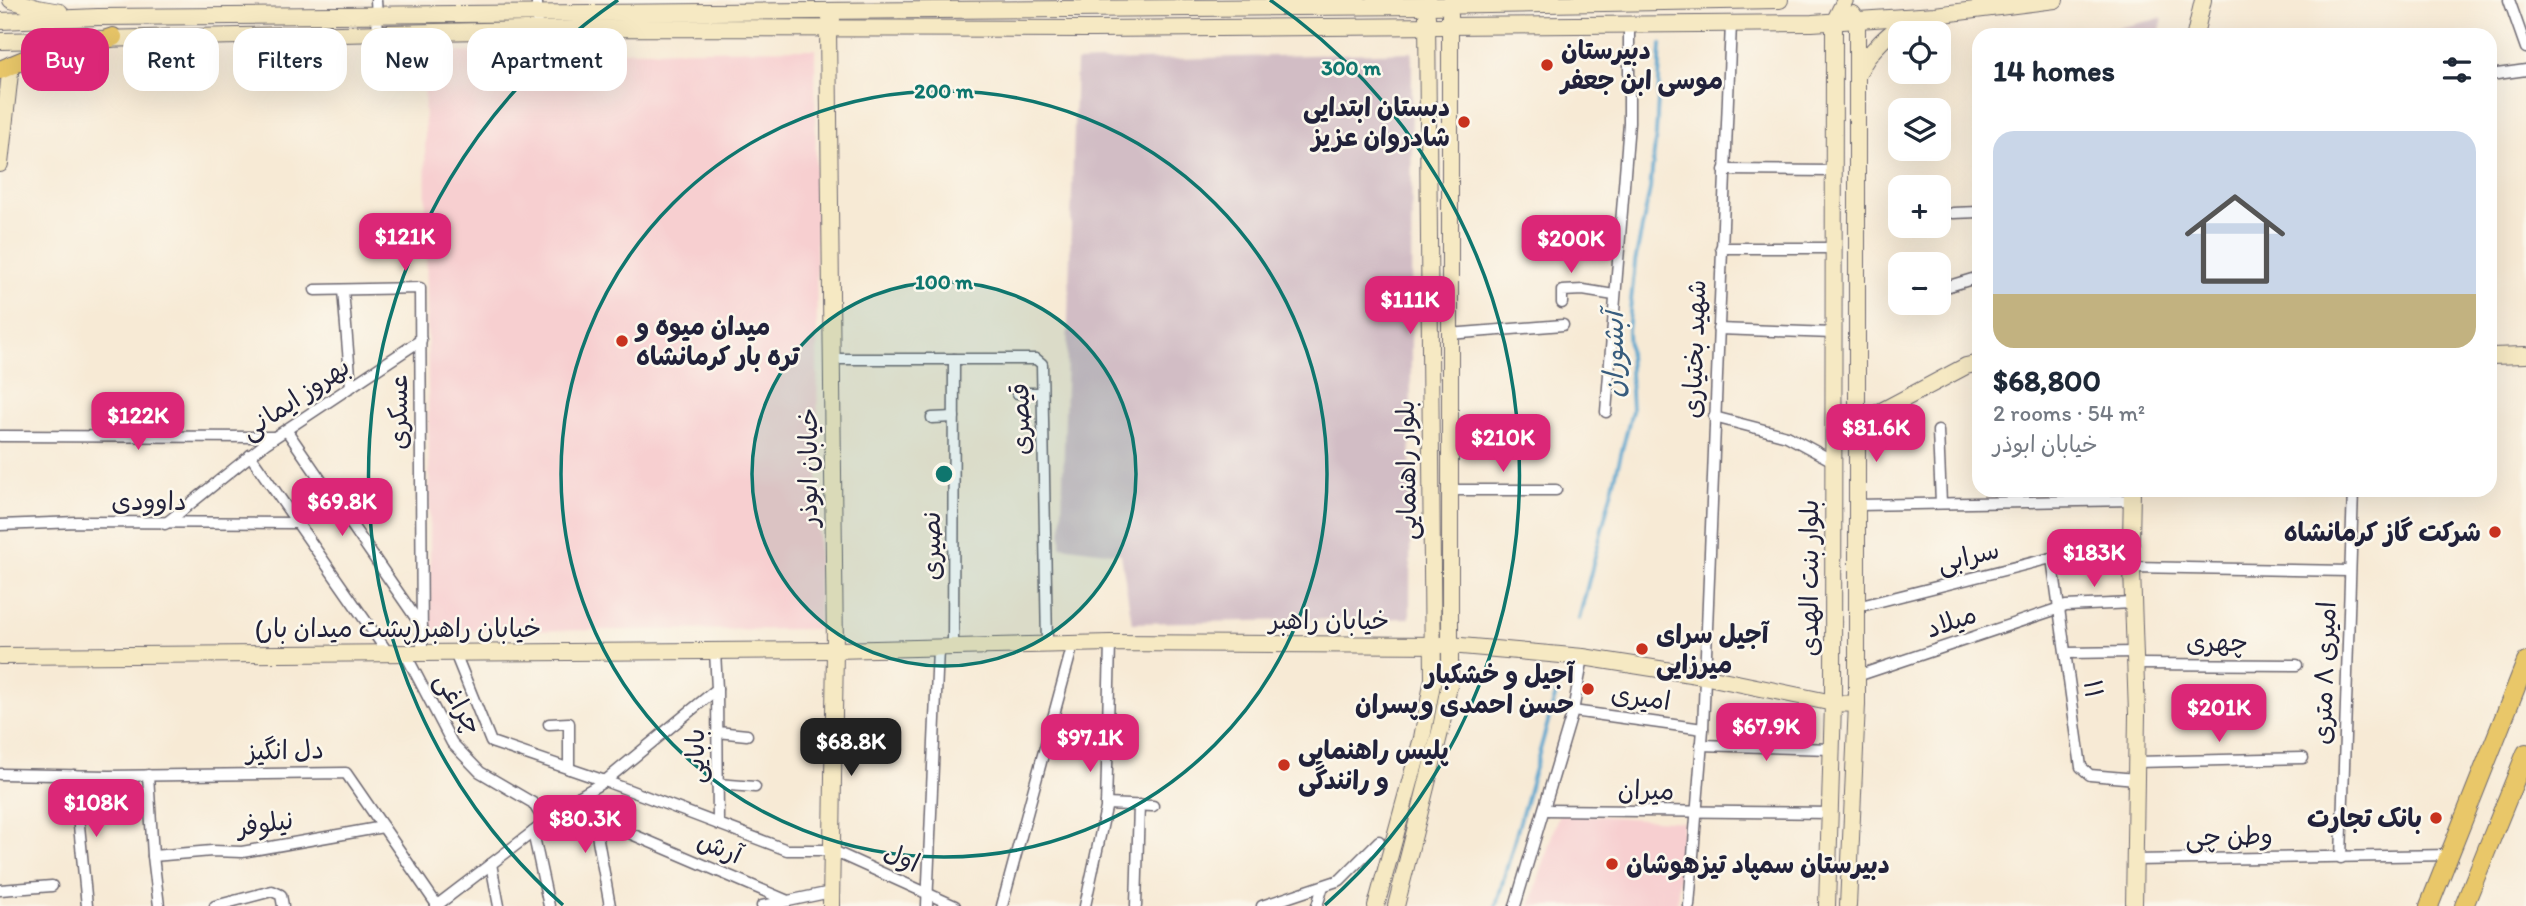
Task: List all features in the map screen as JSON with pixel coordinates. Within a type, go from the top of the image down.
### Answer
[{"type":"main road","points":[[11,0],[37,8],[97,17]]},
{"type":"main road","points":[[420,28],[537,14],[817,5],[1780,0]]},
{"type":"main road","points":[[1846,0],[1857,21]]},
{"type":"main road","name":"بلوار بنت الهدی","points":[[1827,906],[1833,704],[1833,22],[1846,0]]},
{"type":"main road","points":[[0,21],[376,7],[828,27],[1092,29],[1833,22],[1912,17],[2055,0]]},
{"type":"main road","points":[[2197,28],[2203,0]]},
{"type":"main road","name":"بلوار راهنمایی","points":[[1376,906],[1422,738],[1433,679],[1426,26],[1428,3]]},
{"type":"main road","name":"بلوار راهنمایی","points":[[1396,906],[1441,728],[1450,680],[1450,3]]},
{"type":"main road","points":[[817,5],[828,27]]},
{"type":"main road","points":[[828,27],[836,5]]},
{"type":"main road","points":[[1856,79],[1866,58],[1875,48],[1912,17]]},
{"type":"main road","name":"بلوار بنت الهدی","points":[[1848,906],[1857,704],[1857,21]]},
{"type":"main road","name":"خیابان ابوذر","points":[[828,27],[835,650],[832,902]]},
{"type":"main road","points":[[0,41],[361,33]]},
{"type":"main road","points":[[0,164],[6,67],[43,52],[78,49],[113,37]]},
{"type":"main road","points":[[1833,283],[1856,283]]},
{"type":"main road","points":[[2497,356],[2526,355]]},
{"type":"main road","points":[[1857,424],[1972,365]]},
{"type":"main road","points":[[2132,497],[2137,762],[2134,906]]},
{"type":"main road","name":"خیابان راهبر","points":[[797,650],[945,649],[1110,643],[1450,645],[1583,657],[1703,677],[1833,704],[1857,704]]},
{"type":"main road","name":"خیابان راهبر(پشت میدان بار)","points":[[0,656],[797,650]]},
{"type":"main road","points":[[2429,906],[2526,662]]},
{"type":"main road","points":[[2464,906],[2526,753]]},
{"type":"street","points":[[2510,0],[2526,48]]},
{"type":"street","points":[[1092,4],[1092,29]]},
{"type":"street","points":[[376,7],[378,28]]},
{"type":"street","points":[[1606,412],[1629,122],[1629,23]]},
{"type":"street","name":"شهید بختیاری","points":[[1703,677],[1731,23]]},
{"type":"street","points":[[2497,74],[2526,70]]},
{"type":"street","points":[[1724,170],[1833,171]]},
{"type":"street","points":[[1953,213],[1972,212]]},
{"type":"street","points":[[1721,248],[1833,248]]},
{"type":"street","points":[[1951,285],[1972,279]]},
{"type":"street","name":"عسکری","points":[[343,290],[419,288],[422,628],[414,653]]},
{"type":"street","points":[[315,290],[343,290],[351,387]]},
{"type":"street","points":[[1562,303],[1562,291],[1583,290],[1614,295]]},
{"type":"street","points":[[1449,334],[1563,325]]},
{"type":"street","points":[[1718,329],[1833,333]]},
{"type":"street","name":"بهروز ایمانی","points":[[165,524],[250,455],[421,340]]},
{"type":"street","name":"قیصری","points":[[832,359],[1040,360],[1047,645]]},
{"type":"street","name":"نصیری","points":[[927,906],[945,649],[954,359]]},
{"type":"street","points":[[1017,393],[1042,393]]},
{"type":"street","points":[[932,418],[954,416]]},
{"type":"street","points":[[1714,417],[1787,436],[1833,461]]},
{"type":"street","points":[[287,431],[422,628]]},
{"type":"street","points":[[1938,431],[1941,503]]},
{"type":"street","points":[[0,436],[276,437]]},
{"type":"street","points":[[250,455],[388,653]]},
{"type":"street","points":[[1450,490],[1556,489]]},
{"type":"street","points":[[1983,497],[1983,502]]},
{"type":"street","points":[[1858,505],[1983,502],[2020,497]]},
{"type":"street","name":"امیری ۸ متری","points":[[2341,858],[2353,497]]},
{"type":"street","name":"داوودی","points":[[0,525],[77,522],[297,523]]},
{"type":"street","name":"سرابی","points":[[1857,607],[2052,558],[2349,571]]},
{"type":"street","name":"۱۱","points":[[2052,558],[2081,768],[2090,775],[2136,779]]},
{"type":"street","name":"میلاد","points":[[1857,676],[2060,608],[2133,603]]},
{"type":"street","points":[[1086,906],[1106,804],[1110,643]]},
{"type":"street","points":[[1002,906],[1073,644]]},
{"type":"street","name":"بابایی","points":[[715,651],[718,824]]},
{"type":"street","name":"چراغی","points":[[414,653],[452,743],[480,772],[533,803],[545,822]]},
{"type":"street","points":[[455,653],[491,742],[605,781],[787,850],[831,850]]},
{"type":"street","name":"چهری","points":[[2067,653],[2298,665]]},
{"type":"street","points":[[1515,906],[1573,711],[1583,657]]},
{"type":"street","points":[[1689,906],[1703,729],[1703,677]]},
{"type":"street","points":[[441,904],[545,822],[605,781],[717,689]]},
{"type":"street","name":"امیری","points":[[1573,711],[1703,729]]},
{"type":"street","points":[[549,724],[569,723],[569,769]]},
{"type":"street","points":[[717,732],[747,735]]},
{"type":"street","points":[[1701,745],[1831,749]]},
{"type":"street","points":[[2137,762],[2303,758]]},
{"type":"street","name":"دل انگیز","points":[[0,774],[346,773],[441,904]]},
{"type":"street","points":[[74,775],[87,906]]},
{"type":"street","points":[[148,775],[159,906]]},
{"type":"street","points":[[718,784],[755,787]]},
{"type":"street","points":[[580,796],[594,818],[610,906]]},
{"type":"street","points":[[1106,804],[1153,806]]},
{"type":"street","points":[[1136,906],[1139,805]]},
{"type":"street","name":"میران","points":[[1545,810],[1695,814],[1830,813]]},
{"type":"street","name":"آرش","points":[[594,818],[788,901]]},
{"type":"street","name":"نیلوفر","points":[[153,856],[212,851],[242,852],[383,827]]},
{"type":"street","points":[[533,832],[549,906]]},
{"type":"street","points":[[1262,906],[1340,880],[1379,841]]},
{"type":"street","name":"اول","points":[[831,850],[954,906]]},
{"type":"street","name":"وطن چی","points":[[2133,860],[2451,855]]},
{"type":"street","points":[[491,864],[499,906]]},
{"type":"street","points":[[0,890],[52,886]]},
{"type":"street","points":[[1317,906],[1323,886]]},
{"type":"street","points":[[215,906],[272,891],[281,895],[283,906]]},
{"type":"street","points":[[762,906],[788,901],[832,902]]},
{"type":"shaded area","points":[[2163,18],[2161,28],[2117,28]]},
{"type":"shaded area","name":"میدان میوه و تره بار کرمانشاه","points":[[815,49],[819,629],[431,631],[424,91],[453,91],[453,53],[467,53],[467,91],[627,91],[627,51]]},
{"type":"shaded area","points":[[1412,52],[1410,618],[1132,623],[1121,554],[1061,546],[1076,62]]},
{"type":"shaded area","name":"دبیرستان سمپاد تیزهوشان","points":[[1559,813],[1683,822],[1677,906],[1530,906]]},
{"type":"waterway","name":"آبشوران","points":[[1579,619],[1632,411],[1628,331],[1635,262],[1650,189],[1661,44]]},
{"type":"waterway","name":"آبشوران","points":[[1496,906],[1559,683]]},
{"type":"place","name":"دبیرستان موسی ابن جعفر","points":[[1547,65]]},
{"type":"place","name":"دبستان ابتدایی شادروان عزیز","points":[[1464,122]]},
{"type":"place","name":"میدان میوه و تره بار کرمانشاه","points":[[622,341]]},
{"type":"place","name":"شرکت گاز کرمانشاه","points":[[2495,532]]},
{"type":"place","name":"آجیل سرای میرزایی","points":[[1642,649]]},
{"type":"place","name":"آجیل و خشکبار حسن احمدی وپسران","points":[[1588,689]]},
{"type":"place","name":"پلیس راهنمایی و رانندگی","points":[[1284,765]]},
{"type":"place","name":"بانک تجارت","points":[[2436,818]]},
{"type":"place","name":"دبیرستان سمپاد تیزهوشان","points":[[1612,864]]}]
